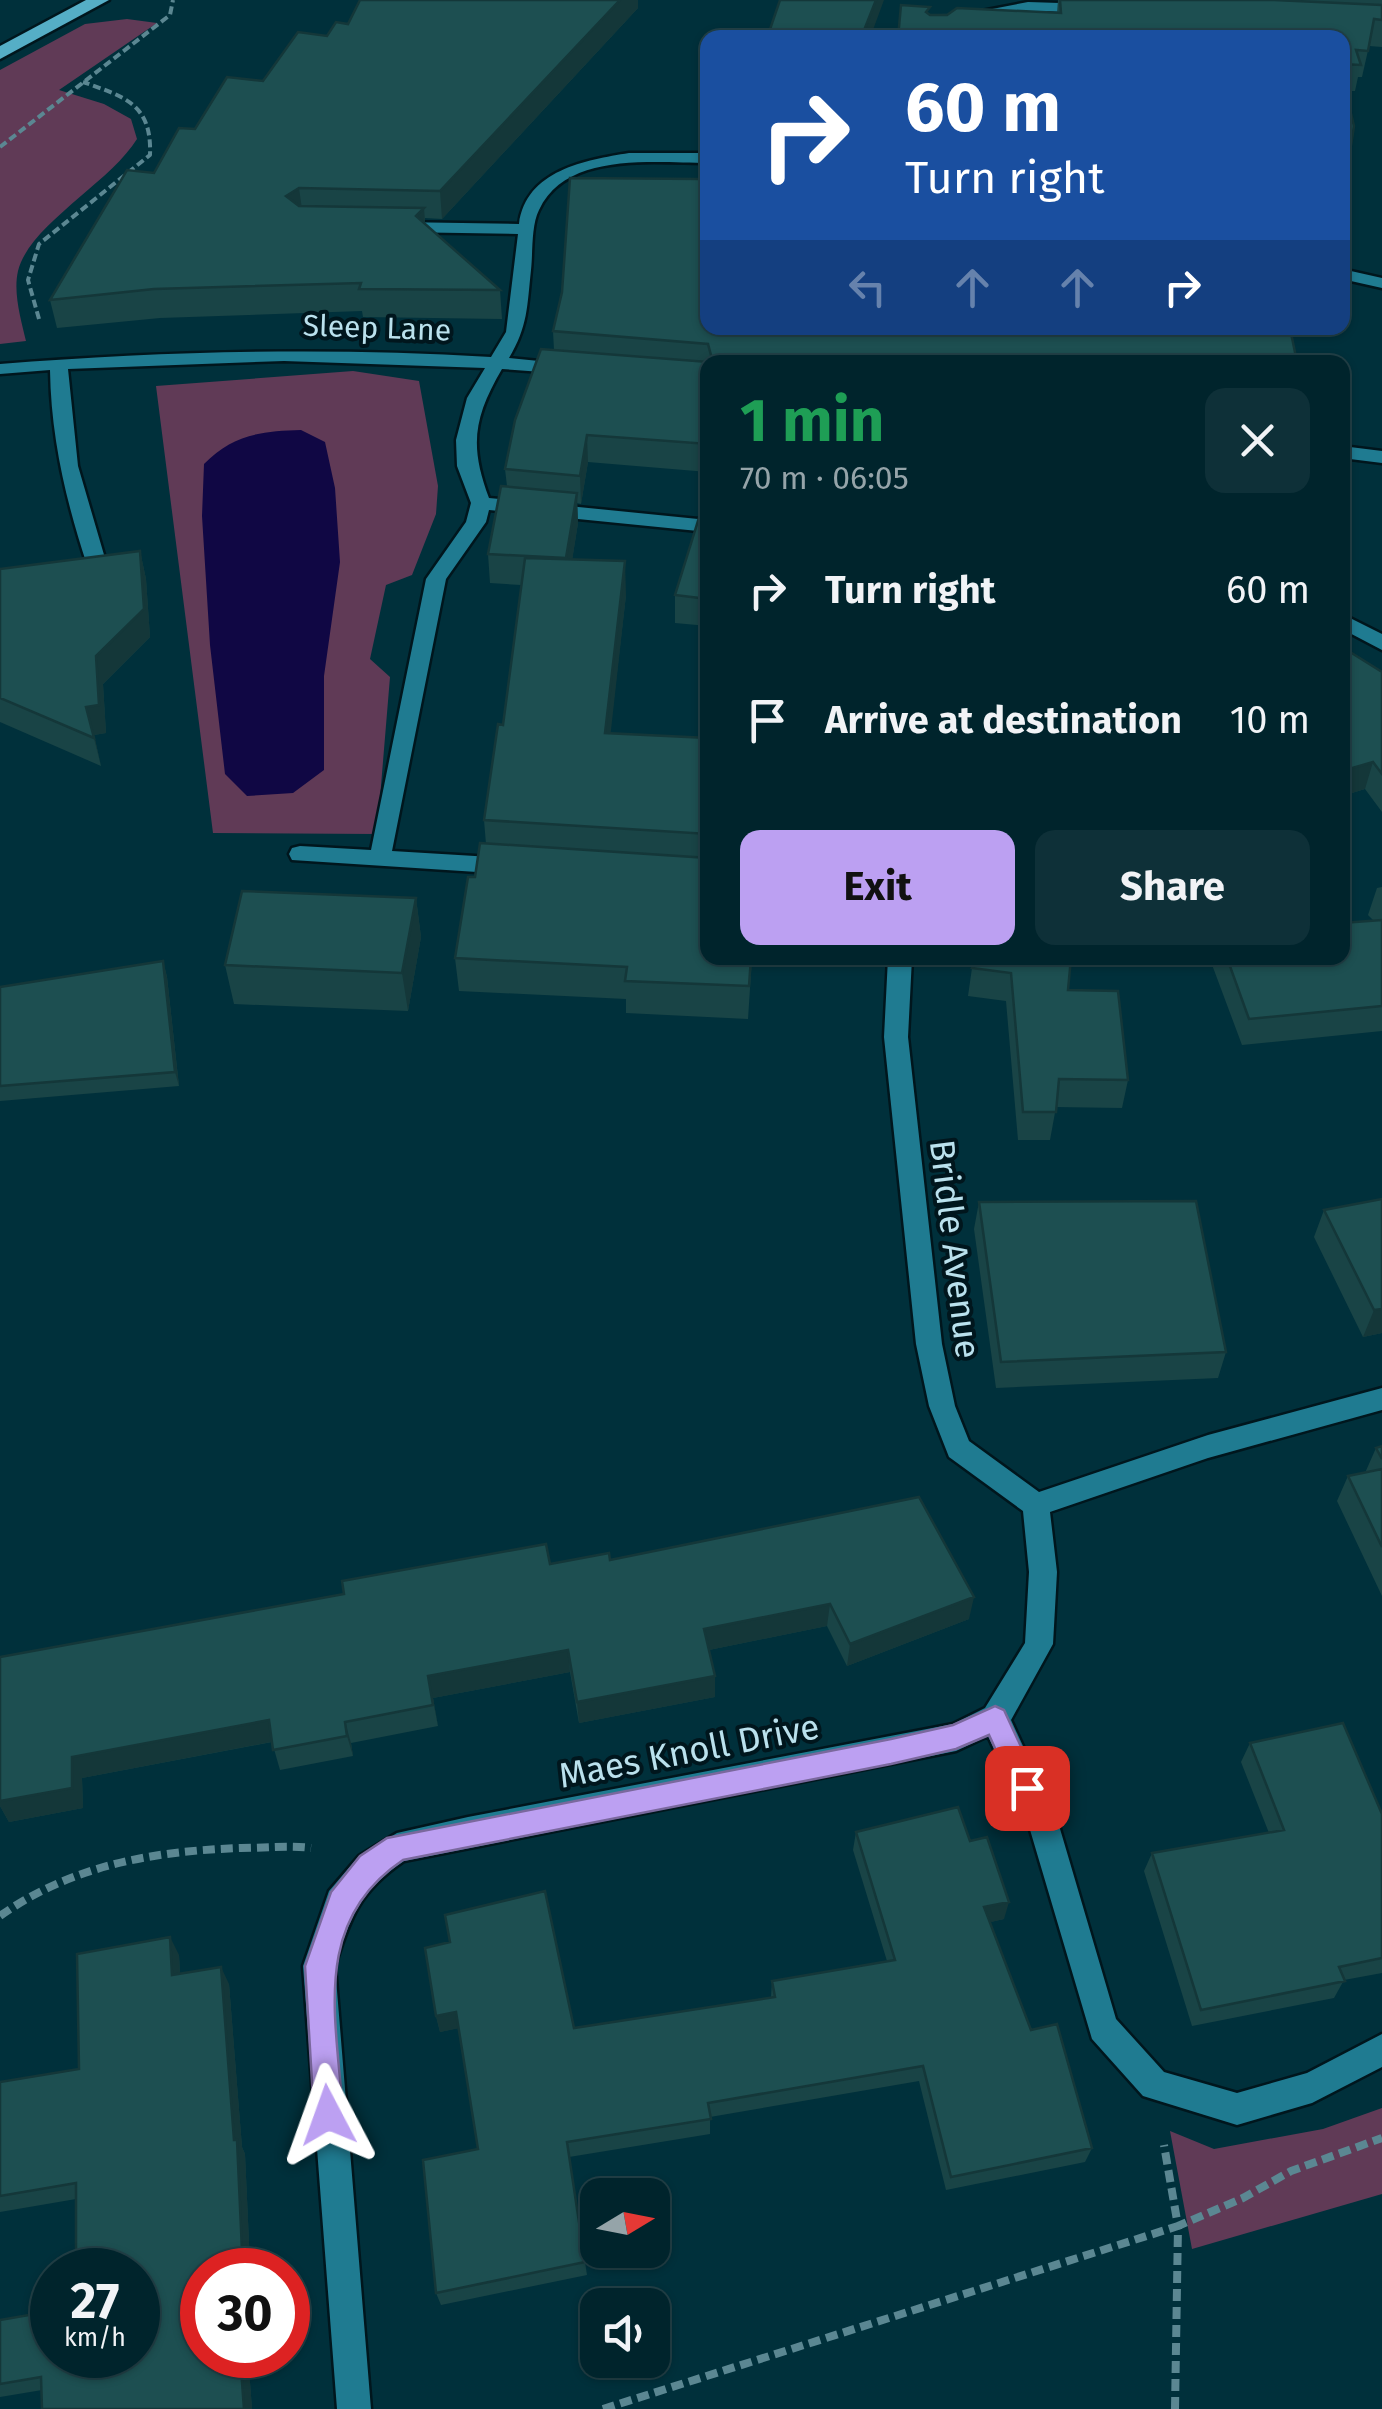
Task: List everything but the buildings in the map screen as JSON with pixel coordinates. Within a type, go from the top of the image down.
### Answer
[{"type":"highway","points":[[0,53],[100,0]]},
{"type":"street","points":[[944,30],[956,20],[1011,2],[1108,10]]},
{"type":"street","points":[[380,858],[436,579],[476,522],[482,503],[467,466],[465,440],[476,398],[515,332],[529,212],[546,186],[580,166],[629,158],[700,158]]},
{"type":"street","points":[[378,226],[527,229]]},
{"type":"street","points":[[1350,276],[1382,282]]},
{"type":"street","name":"Sleep Lane","points":[[0,369],[136,357],[304,354],[584,370]]},
{"type":"street","points":[[52,364],[66,461],[96,565]]},
{"type":"street","points":[[1350,453],[1382,457]]},
{"type":"street","points":[[482,503],[700,525]]},
{"type":"street","points":[[1350,625],[1382,643]]},
{"type":"street","points":[[300,854],[523,867]]},
{"type":"street","name":"Bridle Avenue","points":[[900,965],[896,1037],[929,1344],[942,1406],[959,1449],[1036,1505]]},
{"type":"street","points":[[1382,1399],[1218,1442],[1127,1470],[1036,1505],[1043,1572],[1039,1644],[995,1718],[1043,1822],[1103,2028],[1154,2085],[1237,2109],[1312,2087],[1382,2050]]},
{"type":"street","name":"Maes Knoll Drive","points":[[354,2409],[325,2078],[320,1966],[340,1902],[370,1866],[397,1848],[432,1839],[891,1752],[956,1737],[995,1718]]},
{"type":"path","points":[[0,147],[170,14],[172,0]]},
{"type":"path","points":[[52,364],[28,280],[39,244],[150,155],[153,132],[142,111],[121,96],[83,82]]},
{"type":"path","points":[[0,1916],[63,1878],[189,1849],[306,1846],[370,1866]]},
{"type":"path","points":[[1154,2085],[1178,2226],[1175,2409]]},
{"type":"path","points":[[603,2409],[1178,2226],[1243,2198],[1291,2171],[1382,2138]]},
{"type":"shaded area","points":[[127,19],[157,23],[59,90],[104,104],[131,119],[137,139],[109,172],[37,237],[25,254],[16,288],[26,341],[0,344],[0,70],[85,24]]},
{"type":"shaded area","points":[[353,371],[419,381],[438,486],[436,514],[412,575],[386,585],[370,659],[390,677],[377,834],[213,833],[156,386]]},
{"type":"shaded area","points":[[301,430],[325,442],[335,488],[340,562],[324,676],[324,770],[293,793],[247,796],[225,774],[210,645],[202,516],[204,464],[236,441]]},
{"type":"shaded area","points":[[1382,2108],[1382,2194],[1192,2249],[1170,2131],[1214,2149],[1323,2129]]},
{"type":"route","points":[[328,2115],[320,1966],[340,1902],[370,1866],[397,1848],[468,1831],[891,1752],[956,1737],[995,1718],[1027,1788]]}]
